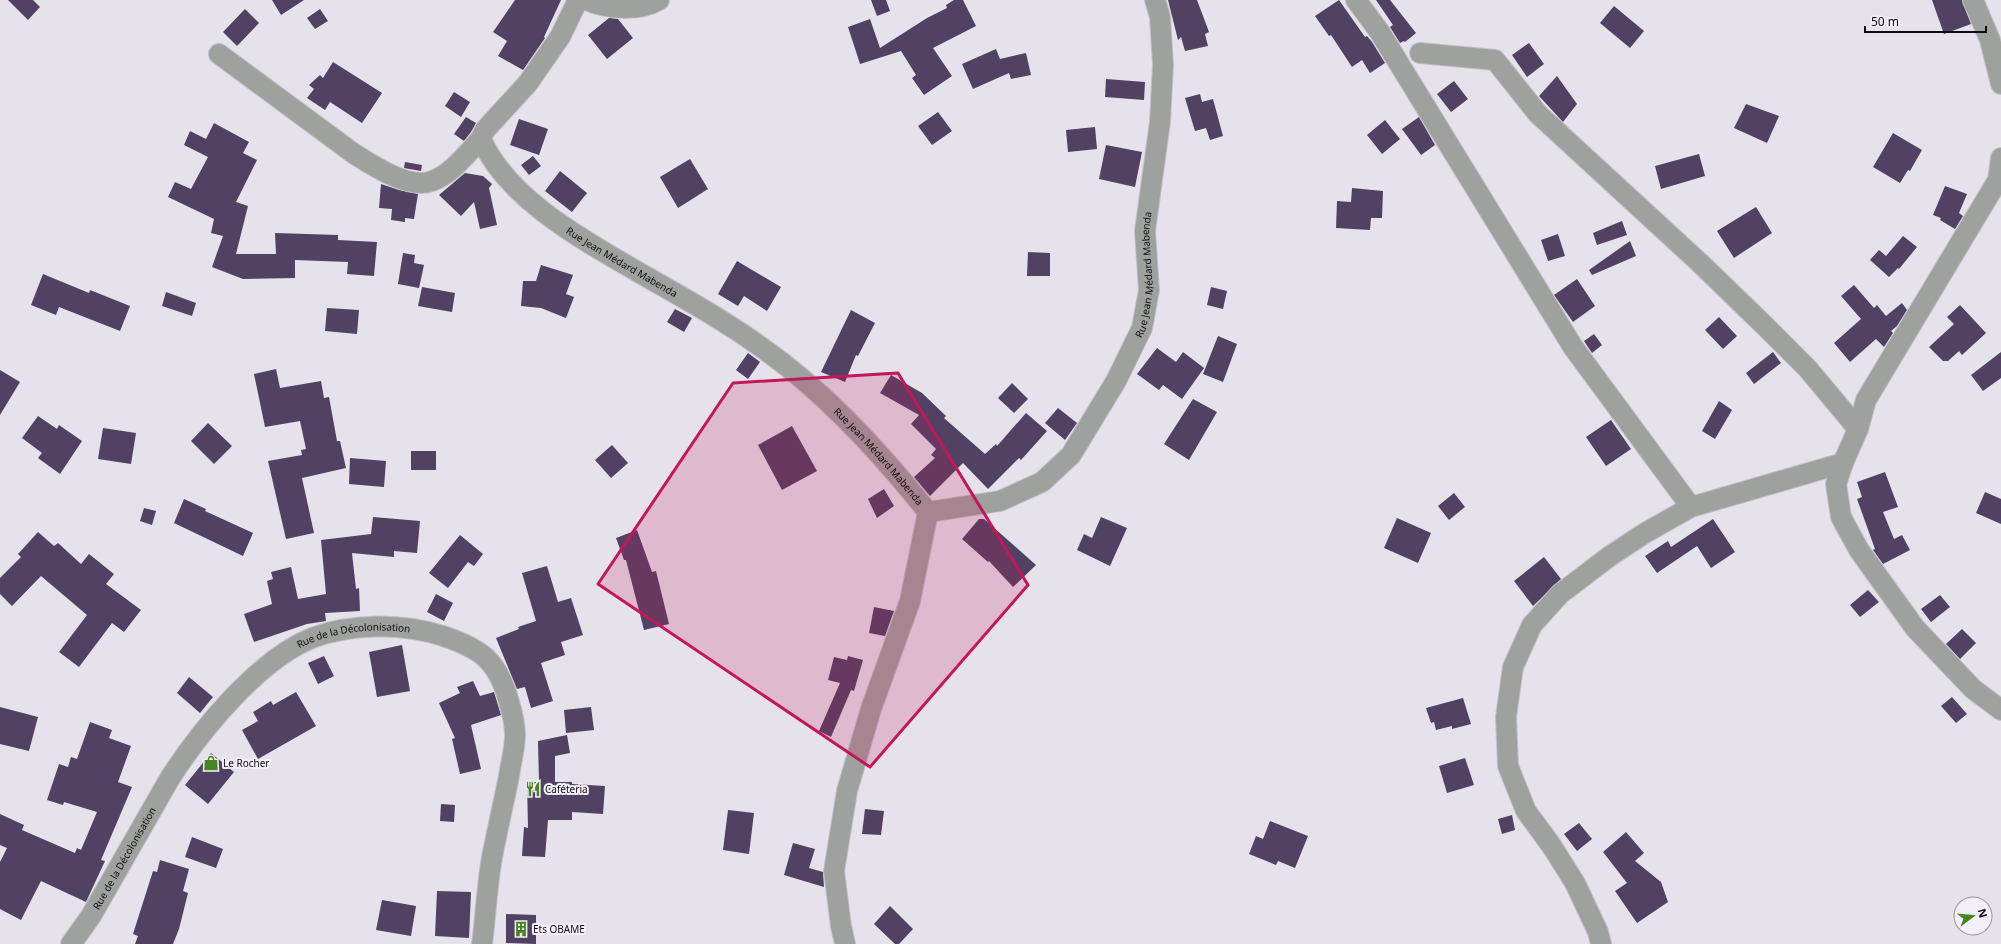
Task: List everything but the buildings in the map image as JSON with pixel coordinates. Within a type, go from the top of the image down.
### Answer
[{"type":"street","points":[[219,54],[353,153],[375,167],[404,180],[417,183],[432,182],[456,165],[481,139],[485,130],[528,83],[560,37],[578,0]]},
{"type":"street","points":[[586,0],[600,6],[622,8],[651,5],[660,0]]},
{"type":"street","name":"Rue Jean Médard Mabenda","points":[[481,139],[486,150],[509,180],[543,211],[591,245],[646,276],[760,346],[798,374],[871,446],[928,512],[1000,501],[1042,482],[1071,455],[1116,381],[1142,328],[1149,290],[1145,231],[1160,122],[1163,65],[1160,17],[1155,0]]},
{"type":"street","points":[[1356,0],[1379,31],[1573,347],[1691,507]]},
{"type":"street","points":[[1973,0],[1990,40],[2001,83]]},
{"type":"street","points":[[1420,53],[1495,60],[1538,114],[1700,263],[1808,368],[1858,429]]},
{"type":"street","points":[[2001,158],[1998,180],[1866,400],[1858,429],[1843,463],[1836,484],[1841,517],[1859,550],[1915,628],[1973,689],[2001,710]]},
{"type":"street","points":[[1601,944],[1598,932],[1575,883],[1551,845],[1526,811],[1508,766],[1506,717],[1513,667],[1532,625],[1560,594],[1610,556],[1645,533],[1691,507],[1843,463]]},
{"type":"street","points":[[845,944],[841,926],[834,870],[847,791],[871,709],[910,600],[928,512]]},
{"type":"street","name":"Rue de la Décolonisation","points":[[72,944],[91,916],[173,773],[212,721],[228,703],[278,658],[311,639],[344,630],[396,627],[437,634],[472,648],[485,657],[497,669],[509,701],[515,735],[514,754],[493,853],[482,944]]},
{"type":"highlighted area","points":[[898,373],[1028,585],[870,767],[598,584],[733,383]]},
{"type":"place","name":"Le Rocher","points":[[211,763]]},
{"type":"place","name":"Caféteria","points":[[533,789]]},
{"type":"place","name":"Ets OBAME","points":[[521,929]]}]
